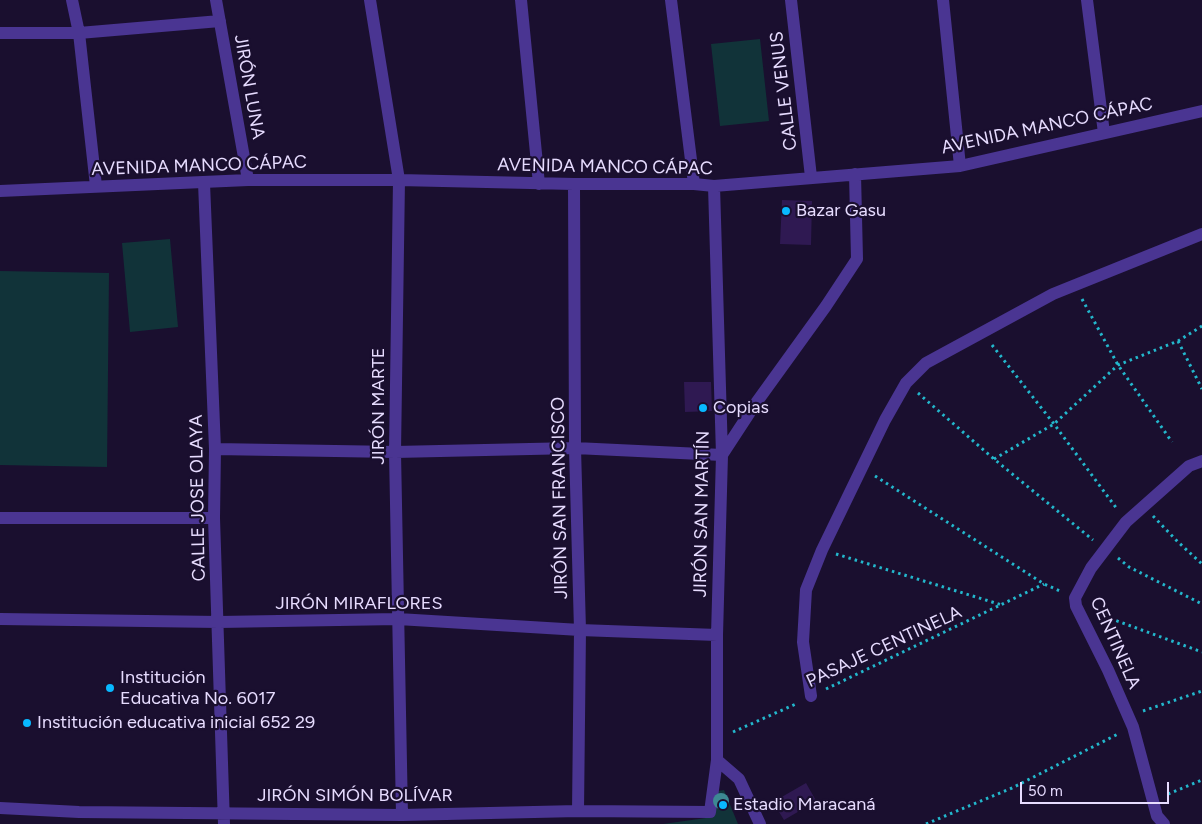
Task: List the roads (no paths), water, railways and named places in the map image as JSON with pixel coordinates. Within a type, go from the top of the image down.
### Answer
[{"type":"street","points":[[72,0],[79,33],[96,186]]},
{"type":"street","name":"JIRÓN LUNA","points":[[216,0],[248,180]]},
{"type":"street","name":"JIRÓN MARTE","points":[[370,0],[399,180],[395,452],[402,815]]},
{"type":"street","points":[[521,0],[539,184]]},
{"type":"street","points":[[671,0],[694,184]]},
{"type":"street","name":"CALLE VENUS","points":[[791,0],[812,177]]},
{"type":"street","points":[[943,0],[960,166]]},
{"type":"street","points":[[1087,0],[1104,133]]},
{"type":"street","points":[[0,33],[79,33],[220,21]]},
{"type":"street","name":"AVENIDA MANCO CÁPAC","points":[[0,191],[248,180],[399,180],[539,184],[694,184],[714,186],[960,166],[1202,111]]},
{"type":"street","points":[[215,449],[395,452],[575,448],[722,455],[857,259],[855,174]]},
{"type":"street","name":"CALLE JOSE OLAYA","points":[[204,183],[215,449],[214,518],[224,819]]},
{"type":"street","name":"JIRÓN SAN FRANCISCO","points":[[574,184],[575,448],[580,630],[578,811]]},
{"type":"street","name":"JIRÓN SAN MARTÍN","points":[[710,812],[717,760],[716,635],[722,455],[714,186]]},
{"type":"street","points":[[811,696],[802,642],[806,590],[822,550],[885,420],[906,382],[926,362],[1053,294],[1202,234]]},
{"type":"street","name":"CENTINELA","points":[[1164,824],[1157,816],[1131,722],[1075,602],[1091,568],[1126,522],[1189,466],[1202,461]]},
{"type":"street","points":[[0,518],[214,518]]},
{"type":"street","name":"JIRÓN MIRAFLORES","points":[[0,619],[218,622],[398,619],[580,630],[716,635]]},
{"type":"street","points":[[717,760],[739,779],[760,824]]},
{"type":"street","name":"JIRÓN SIMÓN BOLÍVAR","points":[[0,808],[224,819],[578,811],[710,812]]},
{"type":"place","name":"Bazar Gasu","points":[[786,211]]},
{"type":"place","name":"Copias","points":[[703,408]]},
{"type":"place","name":"Institución Educativa No. 6017","points":[[110,688]]},
{"type":"place","name":"Institución educativa inicial 652 29","points":[[27,723]]},
{"type":"place","name":"Estadio Maracaná","points":[[723,805]]}]
